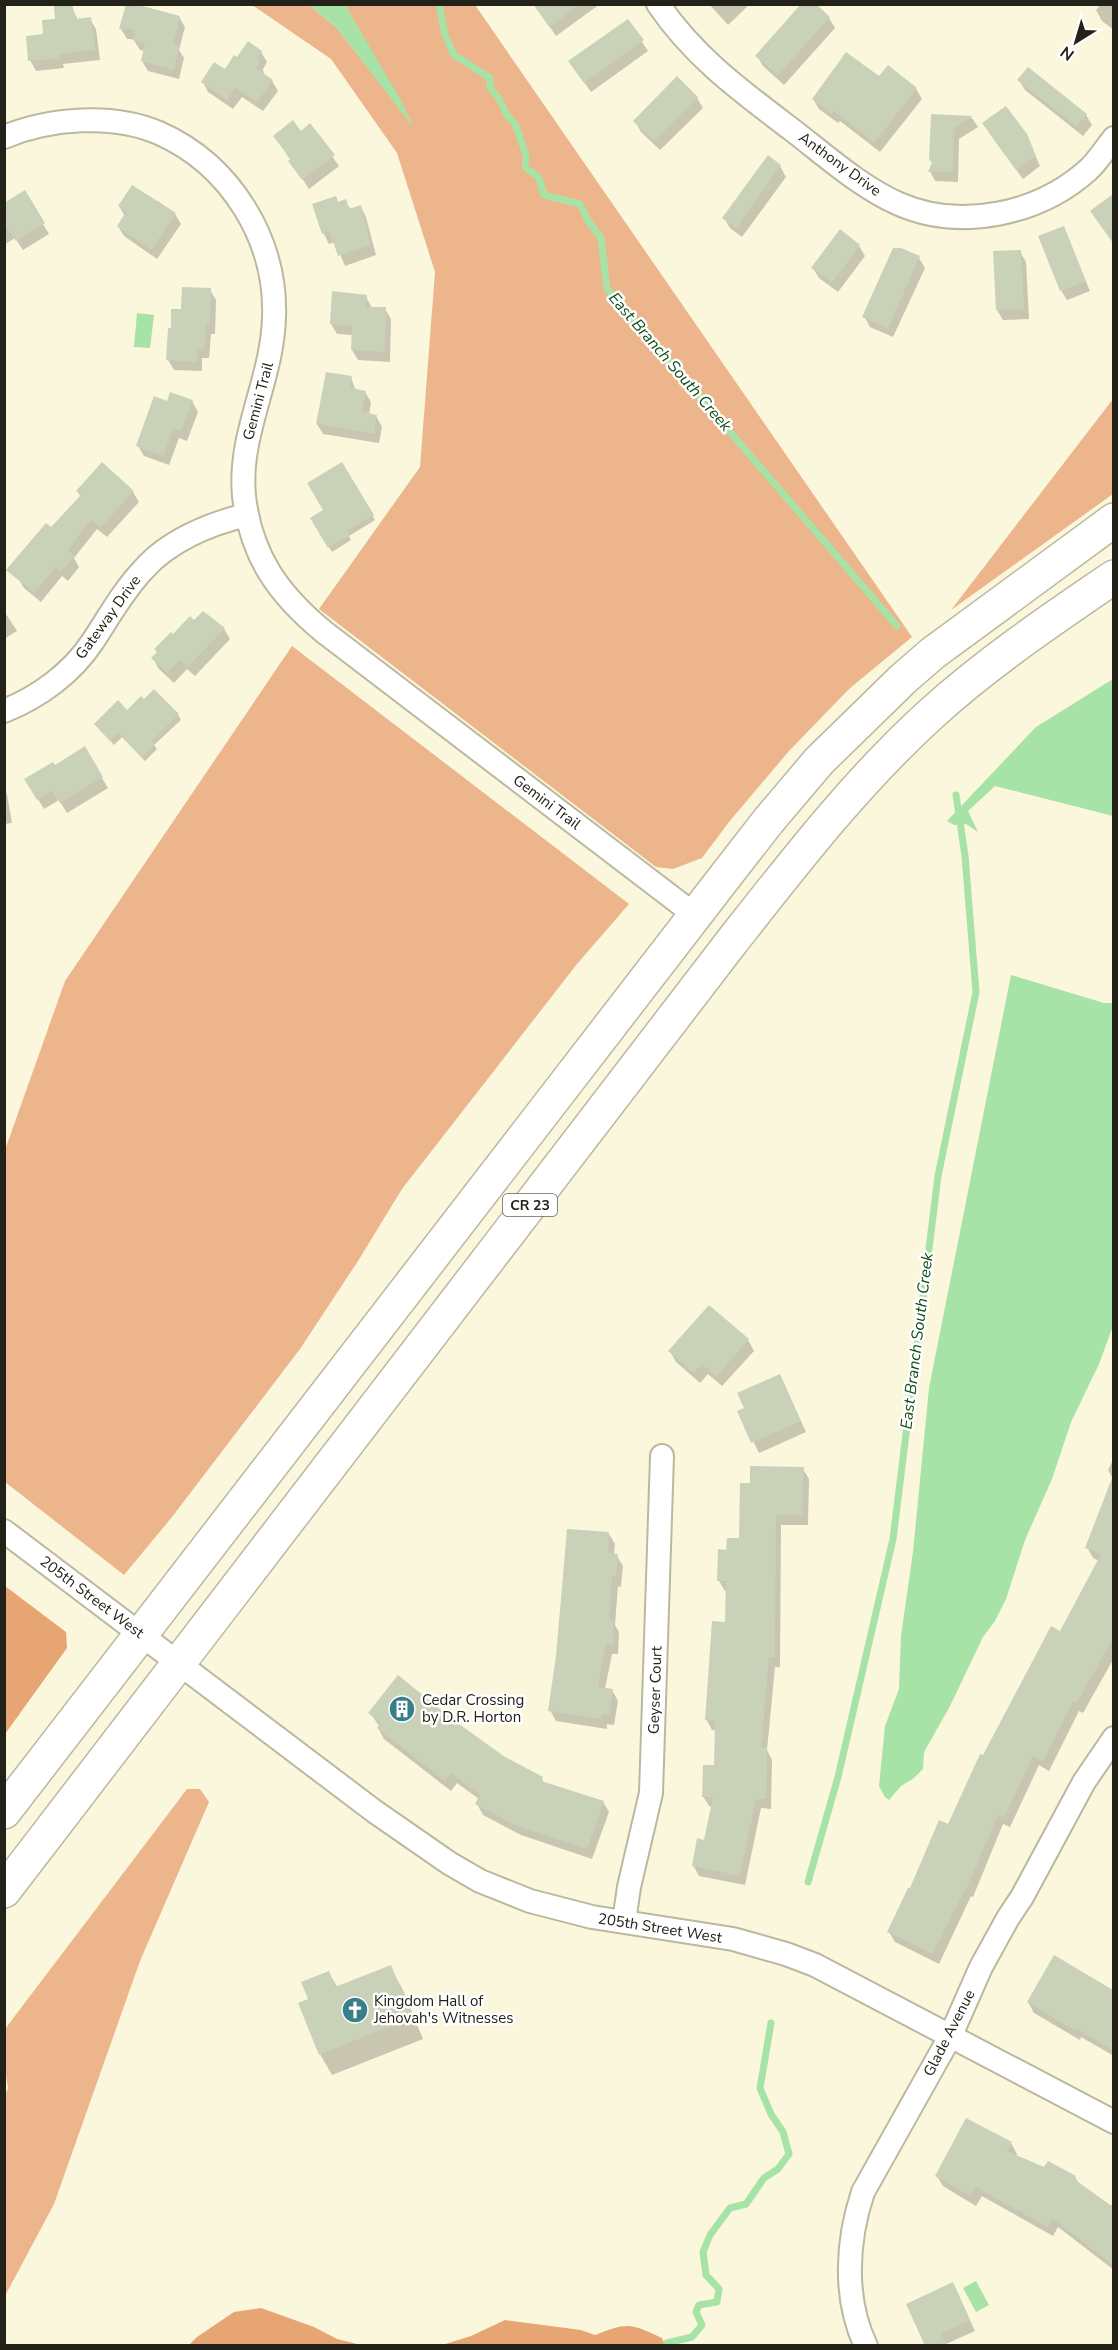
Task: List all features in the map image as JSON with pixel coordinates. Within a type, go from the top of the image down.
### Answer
[{"type":"main road","name":"CR 23","points":[[4,1812],[798,784],[841,738],[933,653],[1113,520]]},
{"type":"main road","name":"CR 23","points":[[4,1891],[729,944],[816,835],[884,759],[931,714],[996,661],[1113,577]]},
{"type":"street","name":"Anthony Drive","points":[[658,4],[682,37],[723,78],[868,186],[899,204],[917,211],[957,217],[1011,211],[1027,206],[1058,191],[1089,170],[1113,138]]},
{"type":"street","name":"Gemini Trail","points":[[4,137],[30,128],[98,120],[157,132],[177,142],[215,171],[246,208],[256,229],[269,269],[274,316],[268,368],[244,454],[244,494],[247,515],[252,535],[268,573],[306,617],[695,915]]},
{"type":"street","name":"Gateway Drive","points":[[4,711],[39,694],[66,671],[92,643],[144,568],[160,555],[223,520],[247,515]]},
{"type":"street","name":"Geyser Court","points":[[624,1922],[629,1887],[651,1793],[662,1456]]},
{"type":"street","name":"205th Street West","points":[[4,1531],[407,1835],[480,1881],[530,1901],[592,1917],[733,1939],[815,1965],[1113,2122]]},
{"type":"street","name":"Glade Avenue","points":[[866,2346],[852,2297],[851,2241],[855,2217],[869,2178],[951,2035],[981,1967],[1008,1918],[1084,1782],[1113,1738]]},
{"type":"shaded area","points":[[252,5],[309,5],[336,27],[412,124],[345,5],[475,5],[912,637],[849,689],[789,751],[702,858],[673,869],[656,867],[319,609],[420,467],[435,272],[397,153],[331,59]]},
{"type":"shaded area","points":[[309,5],[345,5],[402,102],[413,127],[336,27]]},
{"type":"shaded area","points":[[137,313],[154,315],[150,348],[134,347]]},
{"type":"shaded area","points":[[1113,399],[1113,494],[951,610]]},
{"type":"shaded area","points":[[292,646],[629,904],[577,964],[402,1189],[300,1349],[172,1517],[124,1575],[5,1482],[5,1150],[65,981]]},
{"type":"shaded area","points":[[1113,679],[1113,816],[995,786],[968,811],[978,832],[966,824],[954,825],[947,821],[1036,727]]},
{"type":"shaded area","points":[[1011,975],[1104,1003],[1113,1003],[1113,1326],[1099,1364],[1071,1422],[1052,1479],[1025,1540],[1006,1599],[995,1621],[983,1637],[950,1706],[924,1752],[923,1769],[901,1786],[889,1800],[879,1786],[885,1726],[899,1689],[901,1636],[913,1552],[929,1388]]},
{"type":"shaded area","points":[[5,1586],[66,1632],[67,1648],[5,1734]]},
{"type":"shaded area","points":[[187,1789],[200,1789],[209,1802],[140,1961],[54,2204],[5,2296],[4,2099],[8,2088],[4,2062],[5,2029]]},
{"type":"shaded area","points":[[976,2281],[989,2305],[976,2312],[963,2288]]},
{"type":"shaded area","points":[[261,2308],[314,2327],[337,2339],[361,2345],[189,2345],[234,2312]]},
{"type":"shaded area","points":[[505,2320],[581,2330],[595,2335],[629,2326],[643,2329],[662,2338],[665,2345],[442,2345],[471,2336]]},
{"type":"building","points":[[72,4],[76,19],[91,17],[95,50],[58,54],[59,58],[28,61],[26,36],[43,34],[42,20],[55,19],[54,6]]},
{"type":"building","points":[[126,4],[135,4],[180,16],[173,45],[179,46],[174,70],[141,61],[145,43],[132,40],[135,29],[119,29]]},
{"type":"building","points":[[533,4],[580,4],[549,27]]},
{"type":"building","points":[[801,4],[816,4],[830,17],[778,75],[755,56]]},
{"type":"building","points":[[628,19],[644,40],[584,83],[568,61]]},
{"type":"building","points":[[248,41],[262,51],[257,59],[260,62],[256,68],[273,80],[257,102],[235,88],[227,100],[201,82],[214,62],[225,69],[234,55],[237,57]]},
{"type":"building","points":[[846,52],[879,76],[888,65],[917,88],[874,143],[834,111],[832,114],[812,99]]},
{"type":"building","points":[[1028,67],[1087,114],[1077,127],[1017,80]]},
{"type":"building","points":[[677,76],[698,97],[654,141],[633,121]]},
{"type":"building","points":[[1006,106],[1027,134],[1036,156],[1016,170],[982,123]]},
{"type":"building","points":[[931,114],[973,116],[954,128],[953,172],[928,172],[932,162],[929,160]]},
{"type":"building","points":[[293,120],[301,131],[310,123],[335,155],[302,180],[288,161],[291,159],[273,136]]},
{"type":"building","points":[[768,155],[781,165],[736,228],[722,218]]},
{"type":"building","points":[[132,185],[176,213],[151,250],[117,226],[126,212],[118,206]]},
{"type":"building","points":[[25,190],[45,223],[16,241],[4,223],[4,203]]},
{"type":"building","points":[[1113,194],[1113,243],[1090,211]]},
{"type":"building","points":[[336,196],[338,202],[346,199],[349,209],[361,205],[371,245],[338,256],[330,232],[322,234],[312,204]]},
{"type":"building","points":[[1064,226],[1086,281],[1060,291],[1038,236]]},
{"type":"building","points":[[840,229],[860,245],[832,283],[811,268]]},
{"type":"building","points":[[893,248],[901,248],[920,256],[888,328],[862,317]]},
{"type":"building","points":[[1021,250],[1024,309],[996,310],[993,251]]},
{"type":"building","points":[[182,287],[211,288],[210,324],[206,324],[204,349],[197,348],[197,362],[166,360],[168,328],[171,328],[171,309],[181,309]]},
{"type":"building","points":[[332,291],[367,295],[366,307],[386,307],[385,352],[351,350],[352,326],[330,324]]},
{"type":"building","points":[[326,372],[352,376],[350,388],[366,391],[362,412],[377,415],[374,434],[316,424]]},
{"type":"building","points":[[170,392],[193,400],[181,431],[173,428],[163,456],[136,446],[154,396],[167,401]]},
{"type":"building","points":[[102,462],[134,491],[100,528],[91,520],[67,550],[75,556],[61,572],[56,567],[34,593],[6,570],[46,523],[51,527],[81,495],[76,491]]},
{"type":"building","points":[[342,462],[374,515],[347,531],[350,535],[328,548],[310,518],[323,510],[307,483]]},
{"type":"building","points":[[203,611],[225,628],[188,667],[180,660],[167,673],[151,658],[157,652],[154,649],[190,616],[194,620]]},
{"type":"building","points":[[154,689],[179,714],[152,741],[155,744],[142,757],[118,733],[110,741],[94,724],[118,700],[127,710],[141,696],[144,699]]},
{"type":"building","points":[[85,746],[103,777],[60,803],[52,791],[37,800],[24,779],[53,762],[55,765]]},
{"type":"building","points":[[709,1305],[749,1339],[716,1377],[702,1364],[694,1373],[668,1351]]},
{"type":"building","points":[[780,1374],[801,1421],[751,1443],[737,1411],[744,1408],[737,1393]]},
{"type":"building","points":[[750,1466],[804,1467],[802,1515],[776,1515],[775,1657],[769,1657],[761,1748],[767,1748],[766,1799],[756,1799],[740,1876],[692,1866],[697,1838],[704,1840],[713,1797],[702,1797],[703,1765],[714,1765],[715,1721],[705,1720],[712,1621],[725,1622],[726,1581],[717,1581],[718,1549],[726,1550],[727,1538],[739,1538],[740,1483],[750,1483]]},
{"type":"building","points":[[1112,1478],[1113,1638],[1077,1703],[1073,1701],[1043,1761],[1033,1756],[1004,1818],[998,1815],[967,1887],[933,1954],[887,1932],[910,1888],[939,1820],[948,1824],[980,1754],[983,1755],[1051,1626],[1060,1631],[1101,1554],[1085,1548]]},
{"type":"building","points":[[567,1529],[609,1532],[608,1553],[618,1554],[616,1577],[612,1576],[609,1620],[614,1621],[613,1644],[606,1644],[598,1687],[613,1689],[609,1715],[602,1714],[601,1719],[548,1711],[556,1656]]},
{"type":"building","points":[[398,1675],[452,1719],[505,1757],[543,1777],[541,1781],[604,1801],[587,1849],[514,1825],[475,1804],[480,1795],[451,1773],[445,1781],[377,1728],[381,1723],[368,1713]]},
{"type":"building","points":[[1054,1955],[1113,1990],[1113,2050],[1027,2002]]},
{"type":"building","name":"Kingdom Hall of Jehovah's Witnesses","points":[[391,1965],[412,2017],[319,2055],[298,2003],[308,1999],[301,1982],[329,1971],[335,1987]]},
{"type":"building","points":[[966,2118],[1012,2142],[1007,2151],[1044,2167],[1048,2161],[1076,2176],[1074,2179],[1113,2207],[1113,2265],[1052,2218],[1047,2227],[976,2187],[970,2196],[935,2176]]},
{"type":"building","points":[[953,2282],[970,2320],[941,2334],[947,2346],[925,2346],[906,2304]]},
{"type":"waterway","name":"East Branch South Creek","points":[[439,4],[445,35],[454,55],[490,78],[490,88],[515,124],[526,155],[525,167],[539,178],[544,195],[580,204],[588,221],[601,238],[607,289],[897,626]]},
{"type":"waterway","name":"East Branch South Creek","points":[[808,1882],[838,1777],[893,1539],[938,1176],[976,992],[965,856],[956,795]]},
{"type":"waterway","name":"East Branch South Creek","points":[[667,2346],[667,2343],[692,2337],[702,2325],[696,2312],[699,2305],[717,2302],[719,2289],[706,2275],[703,2252],[710,2235],[730,2208],[746,2204],[764,2178],[778,2169],[789,2154],[783,2132],[771,2114],[760,2088],[771,2023]]},
{"type":"place","name":"Cedar Crossing by D.R. Horton","points":[[402,1709]]},
{"type":"place","name":"Kingdom Hall of Jehovah's Witnesses","points":[[355,2010]]}]
